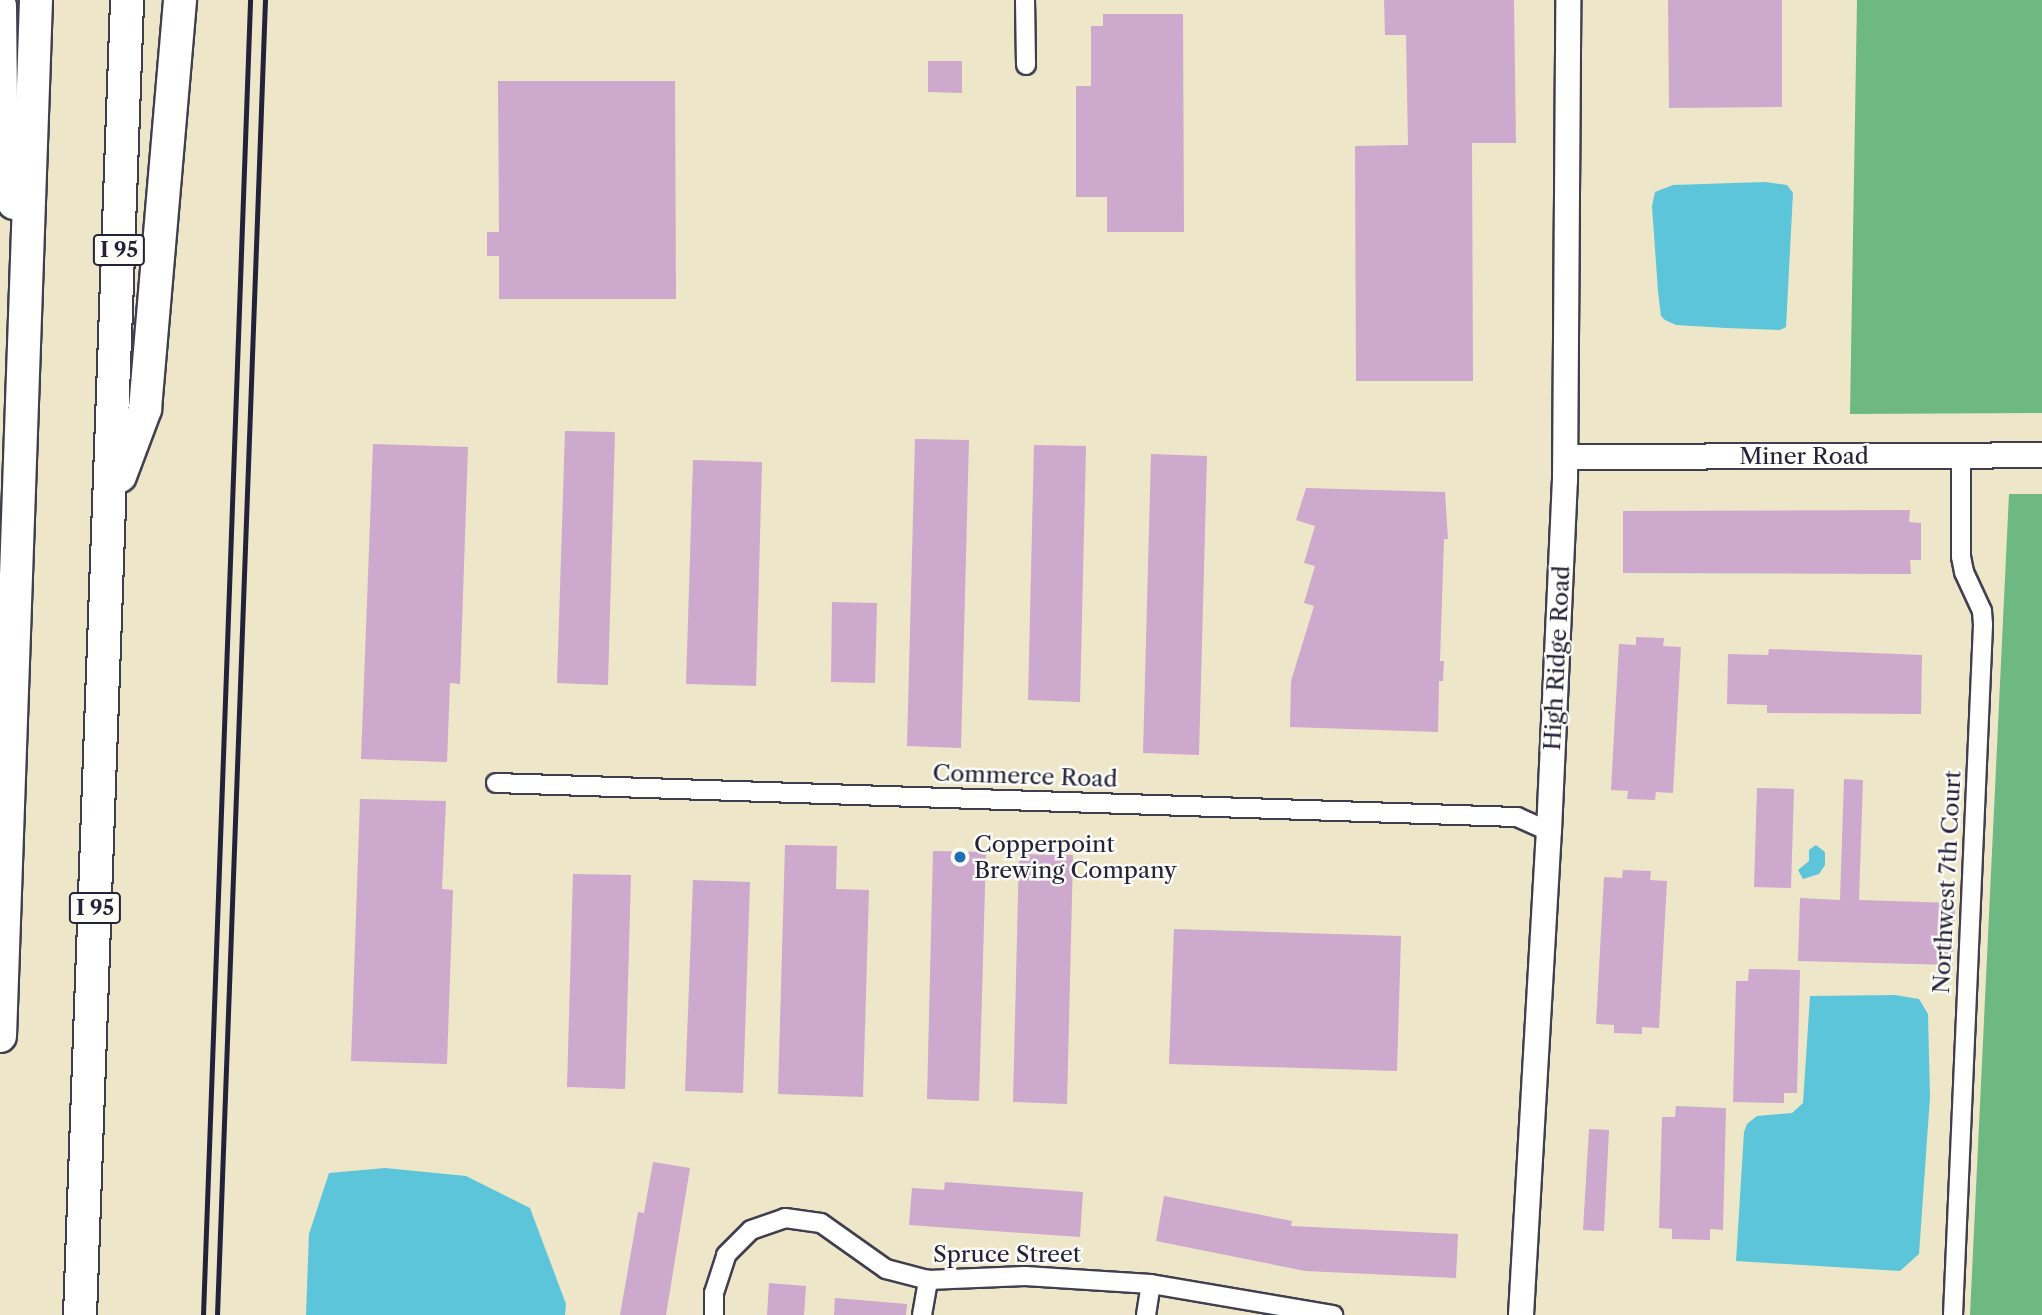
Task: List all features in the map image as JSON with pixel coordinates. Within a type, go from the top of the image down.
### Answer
[{"type":"highway","points":[[0,1036],[36,0]]},
{"type":"highway","name":"I 95","points":[[80,1315],[127,0]]},
{"type":"highway","points":[[110,500],[145,409],[180,0]]},
{"type":"highway","points":[[0,6],[1,104],[26,297]]},
{"type":"street","points":[[1025,0],[1026,65]]},
{"type":"street","name":"High Ridge Road","points":[[1521,1315],[1549,831],[1566,457],[1569,0]]},
{"type":"street","name":"Northwest 7th Court","points":[[1953,1315],[1983,625],[1980,605],[1964,572],[1961,557],[1961,456]]},
{"type":"street","name":"Miner Road","points":[[1566,457],[2042,456]]},
{"type":"street","name":"Commerce Road","points":[[496,783],[1517,817],[1549,831]]},
{"type":"street","name":"Spruce Street","points":[[714,1315],[714,1293],[726,1255],[751,1230],[785,1218],[821,1223],[886,1269],[928,1280],[1025,1276],[1151,1283],[1333,1315]]},
{"type":"street","points":[[922,1315],[928,1280]]},
{"type":"street","points":[[1146,1315],[1151,1283]]},
{"type":"green space","points":[[1857,0],[2042,0],[2042,413],[1850,414]]},
{"type":"green space","points":[[2009,494],[2042,494],[2042,1315],[1970,1315]]},
{"type":"water","points":[[1765,182],[1787,185],[1793,193],[1786,327],[1780,330],[1726,328],[1676,325],[1665,320],[1661,316],[1658,291],[1652,206],[1655,192],[1673,185]]},
{"type":"water","points":[[1816,845],[1825,852],[1825,865],[1819,874],[1803,879],[1798,870],[1809,861],[1809,850]]},
{"type":"water","points":[[1895,995],[1919,999],[1928,1014],[1930,1097],[1919,1254],[1900,1271],[1736,1261],[1744,1132],[1747,1124],[1757,1116],[1792,1113],[1803,1103],[1810,996]]},
{"type":"water","points":[[385,1168],[466,1176],[530,1208],[566,1304],[565,1315],[306,1315],[309,1234],[329,1173]]},
{"type":"building","points":[[1384,0],[1514,0],[1516,143],[1472,143],[1473,381],[1356,381],[1355,146],[1408,145],[1406,35],[1385,35]]},
{"type":"building","points":[[1668,0],[1782,0],[1782,107],[1669,108]]},
{"type":"building","points":[[1103,14],[1183,14],[1184,232],[1107,232],[1107,197],[1076,197],[1076,86],[1091,86],[1091,26],[1103,26]]},
{"type":"building","points":[[928,61],[962,61],[962,93],[928,92]]},
{"type":"building","points":[[498,81],[675,81],[676,299],[499,299],[499,256],[487,256],[487,232],[499,232]]},
{"type":"building","points":[[565,431],[615,432],[608,685],[557,683]]},
{"type":"building","points":[[915,439],[969,440],[961,748],[907,746]]},
{"type":"building","points":[[373,444],[468,447],[460,684],[450,683],[447,762],[361,759]]},
{"type":"building","points":[[1034,445],[1086,446],[1080,702],[1028,700]]},
{"type":"building","points":[[1151,454],[1207,456],[1199,755],[1143,753]]},
{"type":"building","points":[[693,460],[762,462],[756,686],[686,684]]},
{"type":"building","points":[[1306,488],[1445,492],[1448,539],[1444,539],[1440,661],[1444,661],[1443,681],[1439,681],[1438,732],[1290,727],[1291,681],[1314,606],[1304,603],[1315,566],[1304,563],[1315,526],[1296,520]]},
{"type":"building","points":[[1910,510],[1909,522],[1921,523],[1921,560],[1910,560],[1911,574],[1623,573],[1623,511]]},
{"type":"building","points":[[832,602],[877,603],[875,683],[831,682]]},
{"type":"building","points":[[1636,637],[1664,638],[1663,646],[1681,647],[1673,793],[1656,792],[1655,800],[1627,799],[1628,791],[1611,790],[1619,644],[1636,645]]},
{"type":"building","points":[[1769,649],[1922,655],[1921,714],[1767,713],[1767,705],[1727,704],[1728,654],[1768,655]]},
{"type":"building","points":[[1844,779],[1863,780],[1859,900],[1955,903],[1953,965],[1798,961],[1800,898],[1840,900]]},
{"type":"building","points":[[1757,788],[1794,789],[1791,888],[1754,887]]},
{"type":"building","points":[[360,799],[446,801],[442,889],[453,890],[447,1064],[351,1061]]},
{"type":"building","points":[[785,845],[837,846],[836,889],[869,890],[863,1097],[778,1094]]},
{"type":"building","points":[[933,851],[986,852],[979,1101],[927,1099]]},
{"type":"building","points":[[1019,854],[1073,855],[1067,1104],[1013,1102]]},
{"type":"building","points":[[1623,870],[1651,871],[1650,880],[1667,881],[1659,1028],[1642,1027],[1642,1034],[1614,1033],[1614,1025],[1596,1024],[1604,877],[1622,878]]},
{"type":"building","points":[[573,874],[631,875],[625,1089],[567,1087]]},
{"type":"building","points":[[693,880],[750,882],[743,1093],[685,1091]]},
{"type":"building","points":[[1174,929],[1401,936],[1397,1071],[1169,1064]]},
{"type":"building","points":[[1749,969],[1800,970],[1797,1093],[1784,1093],[1784,1103],[1733,1102],[1736,981],[1748,981]]},
{"type":"building","points":[[1676,1106],[1726,1108],[1723,1230],[1710,1229],[1710,1240],[1672,1239],[1672,1229],[1659,1228],[1662,1117],[1675,1117]]},
{"type":"building","points":[[1589,1129],[1609,1130],[1604,1231],[1583,1230]]},
{"type":"building","points":[[653,1162],[690,1168],[666,1315],[620,1315],[638,1212],[644,1213]]},
{"type":"building","points":[[945,1182],[1083,1192],[1080,1237],[909,1225],[912,1188],[944,1190]]},
{"type":"building","points":[[1164,1196],[1292,1221],[1291,1226],[1458,1234],[1456,1278],[1305,1271],[1156,1241]]},
{"type":"building","points":[[769,1283],[806,1286],[804,1315],[767,1315]]},
{"type":"building","points":[[835,1298],[907,1304],[906,1315],[834,1315]]},
{"type":"railway","points":[[203,1315],[250,0]]},
{"type":"railway","points":[[217,1315],[265,0]]},
{"type":"place","name":"Copperpoint Brewing Company","points":[[960,857]]}]
